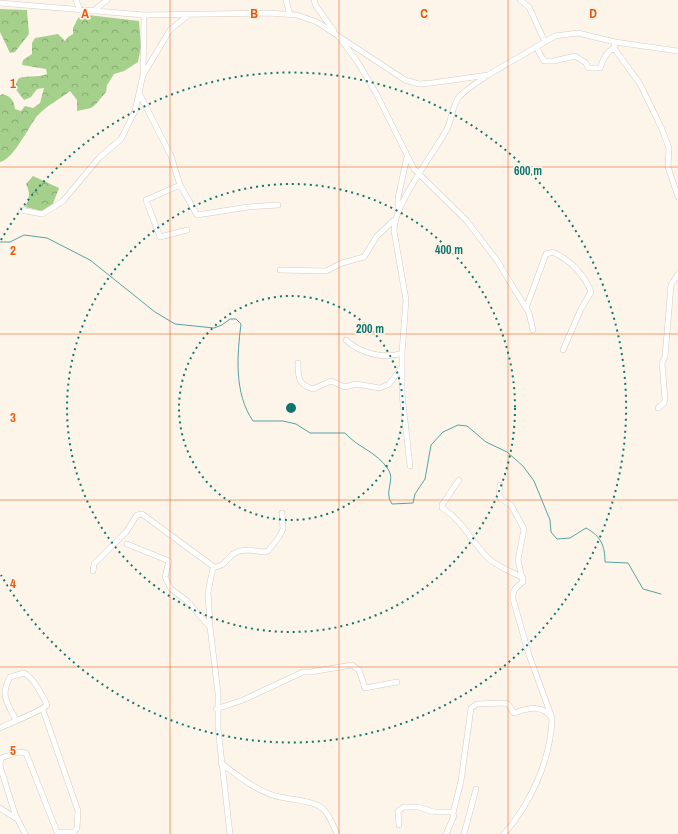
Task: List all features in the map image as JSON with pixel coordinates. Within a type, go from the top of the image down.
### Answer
[{"type":"street","points":[[76,0],[80,10]]},
{"type":"street","points":[[93,11],[107,0]]},
{"type":"street","points":[[286,0],[290,15]]},
{"type":"street","points":[[314,0],[316,6],[356,61],[376,93],[400,140],[407,158],[418,175],[466,220],[496,259],[526,308],[533,330]]},
{"type":"street","points":[[520,0],[529,8],[545,42]]},
{"type":"street","points":[[0,3],[144,15],[187,16],[268,13],[290,15],[317,22],[405,80],[419,84],[488,75]]},
{"type":"street","points":[[21,210],[42,214],[63,201],[99,158],[121,139],[135,111],[140,95],[143,75],[144,15]]},
{"type":"street","points":[[143,75],[170,30],[187,16]]},
{"type":"street","points":[[280,270],[326,271],[342,263],[364,256],[377,236],[394,220],[418,175],[448,128],[457,99],[488,75],[555,36],[578,33],[615,42],[678,51]]},
{"type":"street","points":[[615,42],[614,48],[640,84],[661,127],[669,148],[668,167],[678,197]]},
{"type":"street","points":[[536,47],[544,61],[554,61],[575,56],[586,63],[588,68],[593,69],[600,68],[603,59],[610,50],[614,48]]},
{"type":"street","points":[[140,95],[171,156],[180,185],[197,215],[248,207],[278,205]]},
{"type":"street","points":[[398,213],[398,198],[407,158]]},
{"type":"street","points":[[180,185],[146,200],[160,237],[187,230]]},
{"type":"street","points":[[394,220],[394,231],[406,300],[402,353],[402,394],[410,466]]},
{"type":"street","points":[[526,308],[546,254],[553,252],[567,259],[578,270],[587,281],[591,292],[563,350]]},
{"type":"street","points":[[658,408],[664,404],[665,399],[662,363],[665,357],[666,325],[671,285],[678,274]]},
{"type":"street","points":[[346,340],[352,346],[376,355],[388,357],[402,353]]},
{"type":"street","points":[[298,363],[298,378],[302,385],[313,389],[331,381],[345,387],[356,384],[380,388],[389,384],[402,366]]},
{"type":"street","points":[[459,480],[442,505],[442,508],[469,533],[487,557],[498,565],[523,578]]},
{"type":"street","points":[[500,485],[499,496],[501,500],[512,506],[524,529],[518,560],[523,582],[512,593],[529,655],[552,718],[549,740],[539,776],[524,809],[504,834]]},
{"type":"street","points":[[214,567],[222,565],[233,554],[240,552],[268,551],[279,537],[283,529],[282,513]]},
{"type":"street","points":[[93,571],[94,564],[126,532],[137,515],[142,514],[214,567]]},
{"type":"street","points":[[127,544],[169,561],[165,576],[171,588],[186,600],[210,627]]},
{"type":"street","points":[[214,567],[208,592],[210,627],[218,693],[216,709],[221,763],[230,834]]},
{"type":"street","points":[[216,709],[243,700],[303,672],[352,665],[360,670],[366,688],[397,682]]},
{"type":"street","points":[[0,728],[16,720],[43,710],[47,705],[41,691],[28,675],[18,673],[10,677],[5,685],[3,694],[16,720]]},
{"type":"street","points":[[446,834],[461,781],[469,711],[473,706],[477,704],[505,703],[508,704],[514,713],[530,708],[541,709],[552,718]]},
{"type":"street","points":[[25,834],[18,820],[0,766],[1,758],[24,752],[30,761],[57,832],[74,832],[77,828],[78,811],[43,710]]},
{"type":"street","points":[[221,763],[250,783],[278,797],[295,799],[320,806],[327,815],[337,834]]},
{"type":"street","points":[[464,834],[476,789]]},
{"type":"street","points":[[399,825],[398,811],[404,807],[453,813]]},
{"type":"street","points":[[0,808],[18,820]]},
{"type":"green space","points":[[0,9],[27,10],[29,34],[15,52],[10,53],[0,32]]},
{"type":"green space","points":[[88,15],[139,21],[141,47],[138,62],[124,71],[114,74],[107,85],[106,92],[91,108],[77,111],[77,100],[70,91],[49,106],[37,116],[10,155],[5,160],[0,162],[0,95],[3,94],[10,98],[14,103],[15,109],[21,111],[25,106],[33,108],[40,103],[44,88],[37,89],[31,97],[24,100],[14,87],[19,78],[47,74],[46,69],[22,65],[23,60],[32,54],[32,43],[35,38],[58,34],[65,41],[73,34],[73,28],[78,18]]},
{"type":"green space","points":[[33,176],[59,188],[52,206],[42,211],[25,207],[29,196],[26,184]]},
{"type":"waterway","points":[[0,242],[10,242],[24,235],[47,238],[90,260],[155,312],[175,324],[214,328],[222,325],[230,319],[236,319],[241,324],[238,374],[243,399],[253,421],[283,421],[296,424],[310,433],[345,433],[378,458],[388,469],[391,477],[389,495],[392,504],[413,503],[415,494],[425,479],[431,445],[443,432],[458,425],[467,426],[486,442],[507,452],[523,466],[534,481],[550,520],[551,532],[557,539],[570,538],[586,528],[599,538],[603,546],[605,562],[628,563],[643,589],[661,594]]}]
